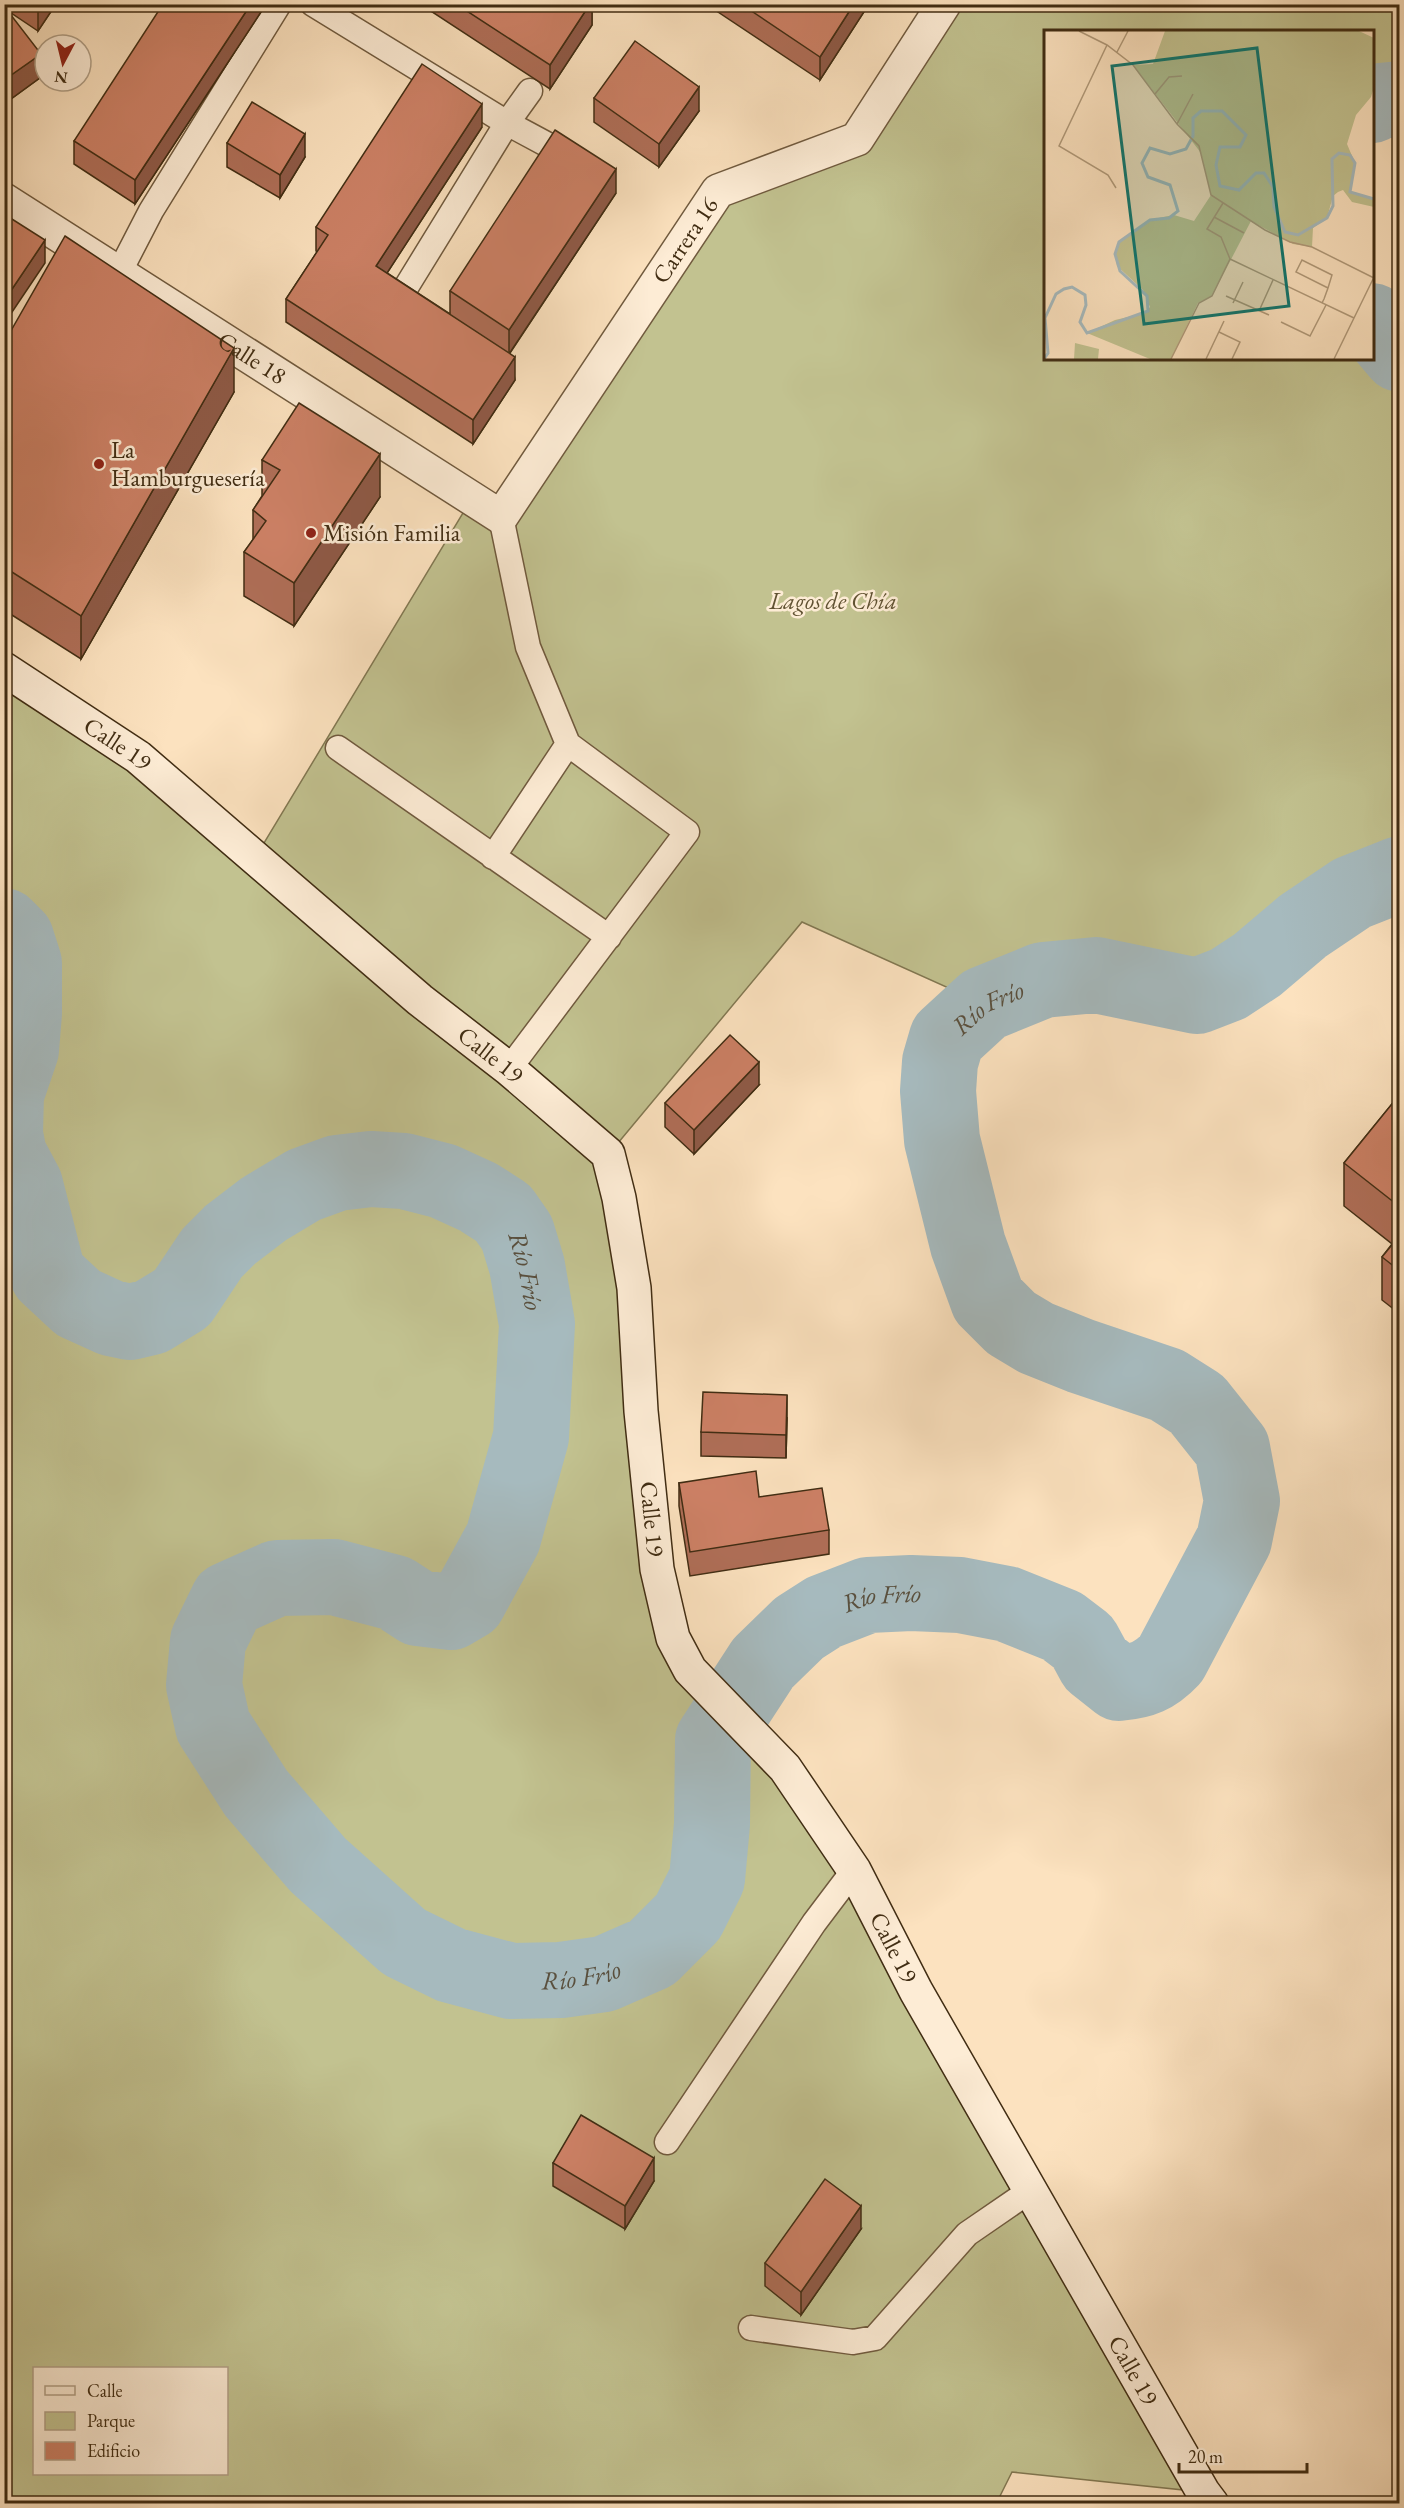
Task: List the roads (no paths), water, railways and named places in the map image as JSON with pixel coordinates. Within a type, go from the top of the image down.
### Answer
[{"type":"street","name":"Carrera 16","points":[[501,517],[718,191],[857,139],[944,4]]},
{"type":"street","name":"Calle 18","points":[[4,200],[501,517]]},
{"type":"street","name":"Calle 19","points":[[4,669],[138,757],[420,1000],[509,1069],[608,1154],[619,1198],[634,1288],[641,1411],[657,1569],[673,1638],[690,1670],[785,1767],[854,1870],[916,1991],[1212,2504]]},
{"type":"lane","points":[[119,273],[151,211],[279,4]]},
{"type":"lane","points":[[313,4],[507,123],[591,168]]},
{"type":"lane","points":[[405,289],[507,123],[530,91]]},
{"type":"lane","points":[[501,517],[528,647],[568,744],[687,832],[509,1069]]},
{"type":"lane","points":[[493,857],[568,744]]},
{"type":"lane","points":[[338,748],[609,937]]},
{"type":"lane","points":[[667,2142],[814,1923],[854,1870]]},
{"type":"lane","points":[[751,2328],[844,2342],[875,2338],[967,2234],[1031,2190]]},
{"type":"waterway","name":"Río Frío","points":[[1374,104],[1380,101],[1400,99]]},
{"type":"waterway","name":"Río Frío","points":[[1374,323],[1400,354]]},
{"type":"waterway","name":"Río Frío","points":[[4,926],[16,938],[24,963],[21,1050],[6,1094],[5,1134],[9,1155],[25,1185],[48,1275],[78,1303],[111,1318],[130,1322],[151,1317],[182,1298],[212,1253],[230,1235],[264,1209],[304,1185],[337,1173],[371,1169],[404,1171],[443,1181],[478,1197],[503,1213],[517,1233],[527,1266],[537,1324],[531,1437],[503,1538],[468,1602],[451,1612],[418,1608],[395,1593],[334,1577],[277,1578],[228,1600],[208,1641],[204,1685],[213,1726],[256,1793],[318,1865],[404,1942],[451,1965],[511,1981],[561,1980],[604,1974],[652,1953],[688,1917],[707,1879],[712,1824],[713,1740],[763,1663],[799,1628],[824,1612],[868,1595],[911,1593],[960,1595],[1007,1604],[1062,1626],[1083,1642],[1095,1664],[1119,1683],[1148,1677],[1171,1659],[1234,1540],[1242,1501],[1232,1448],[1197,1404],[1167,1385],[1036,1338],[1011,1323],[988,1300],[968,1245],[942,1140],[938,1091],[940,1062],[947,1038],[984,1004],[1043,980],[1096,975],[1197,996],[1228,984],[1257,965],[1303,926],[1352,893],[1400,874]]},
{"type":"place","name":"La Hamburguesería","points":[[99,464]]},
{"type":"place","name":"Misión Familia","points":[[311,533]]},
{"type":"park label","name":"Lagos de Chía","points":[[833,601]]}]
